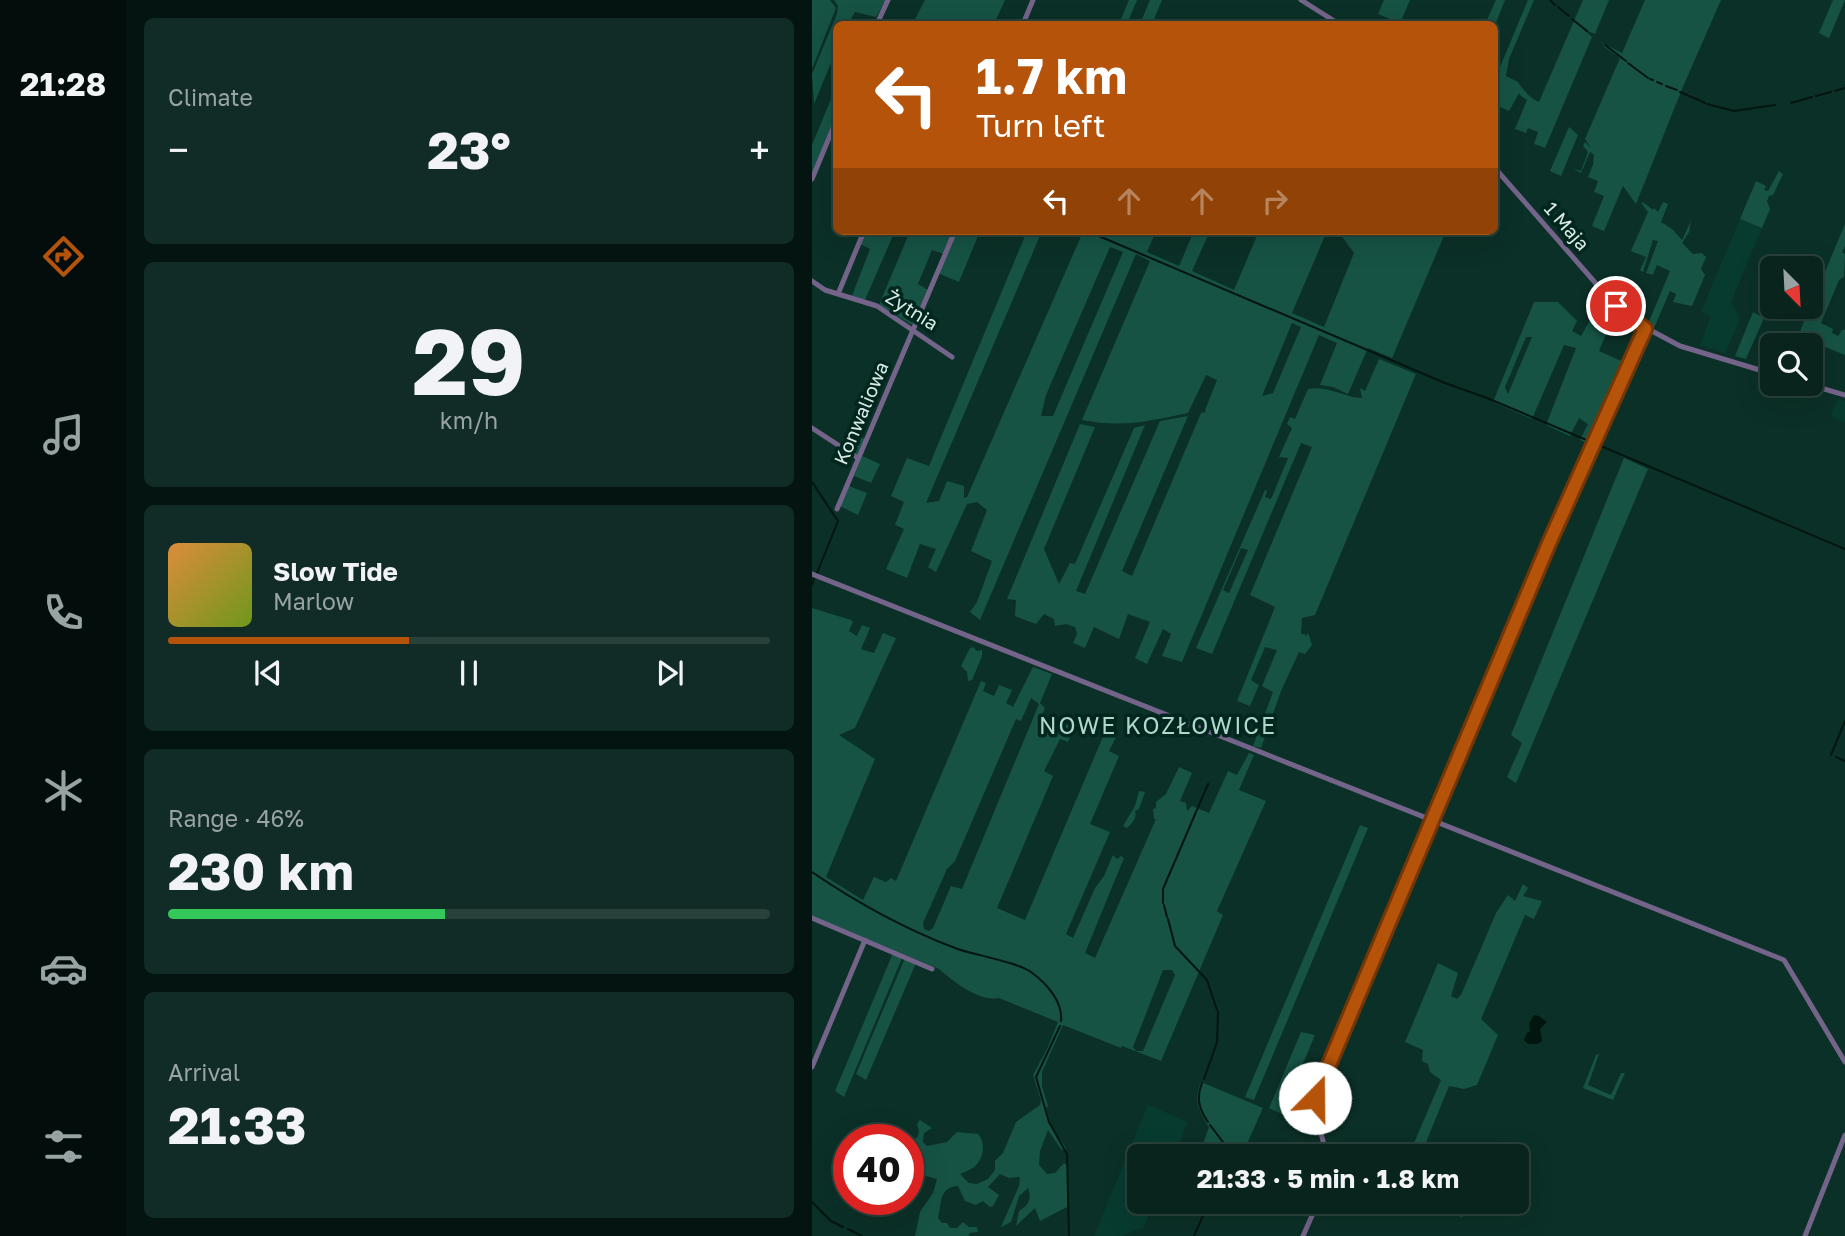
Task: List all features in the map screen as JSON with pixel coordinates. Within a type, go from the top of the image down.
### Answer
[{"type":"street","points":[[878,21],[888,0]]},
{"type":"street","points":[[1024,21],[1032,0]]},
{"type":"street","points":[[1301,0],[1334,21]]},
{"type":"street","points":[[812,179],[833,128]]},
{"type":"street","name":"1 Maja","points":[[1498,172],[1616,306],[1645,329],[1679,346],[1760,370]]},
{"type":"street","points":[[838,294],[862,235]]},
{"type":"street","name":"Konwaliowa","points":[[837,509],[953,235]]},
{"type":"street","name":"Żytnia","points":[[812,281],[825,290],[877,306],[952,357]]},
{"type":"street","points":[[1324,1144],[1315,1098],[1550,541],[1645,329]]},
{"type":"street","points":[[1823,389],[1845,396]]},
{"type":"street","points":[[812,428],[859,458]]},
{"type":"street","points":[[812,575],[1784,960],[1845,1062]]},
{"type":"street","points":[[812,918],[932,969]]},
{"type":"street","points":[[812,1067],[865,940]]},
{"type":"street","points":[[1805,1236],[1845,1135]]},
{"type":"street","points":[[1303,1236],[1313,1214]]},
{"type":"shaded area","points":[[812,0],[830,0],[836,8],[812,69]]},
{"type":"shaded area","points":[[834,0],[886,0],[876,17],[855,12],[850,21],[834,21],[838,6]]},
{"type":"shaded area","points":[[925,0],[1005,0],[995,21],[914,21]]},
{"type":"shaded area","points":[[1129,0],[1137,0],[1128,21],[1120,21]]},
{"type":"shaded area","points":[[1150,0],[1162,0],[1153,21],[1141,21]]},
{"type":"shaded area","points":[[1384,0],[1410,0],[1401,21],[1378,14]]},
{"type":"shaded area","points":[[1496,0],[1505,0],[1497,21],[1486,21]]},
{"type":"shaded area","points":[[1528,0],[1534,0],[1509,59],[1506,76],[1518,82],[1539,102],[1583,0],[1609,0],[1595,34],[1583,29],[1592,37],[1545,148],[1534,144],[1538,132],[1528,128],[1526,133],[1515,129],[1527,100],[1519,93],[1509,111],[1498,106],[1500,67]]},
{"type":"shaded area","points":[[1645,0],[1721,0],[1636,204],[1623,186],[1604,231],[1592,226],[1604,196],[1594,192],[1598,181],[1588,177],[1594,155],[1590,152],[1581,173],[1573,169],[1581,171],[1588,152],[1583,146],[1585,142],[1591,148],[1585,139],[1620,58],[1603,46],[1604,44],[1622,53]]},
{"type":"shaded area","points":[[1833,0],[1845,0],[1829,38],[1819,33]]},
{"type":"shaded area","points":[[833,24],[833,58],[814,104],[812,74]]},
{"type":"shaded area","points":[[833,94],[833,125],[812,177],[812,145]]},
{"type":"shaded area","points":[[1569,127],[1578,135],[1561,176],[1550,171]]},
{"type":"shaded area","points":[[1779,171],[1783,174],[1773,195],[1769,196],[1767,201],[1770,209],[1762,228],[1740,219],[1756,181],[1766,186],[1764,190],[1768,191]]},
{"type":"shaded area","points":[[1643,202],[1658,212],[1663,202],[1668,204],[1661,222],[1682,240],[1691,221],[1689,232],[1682,243],[1693,254],[1702,253],[1706,257],[1701,269],[1705,275],[1692,306],[1673,302],[1676,294],[1670,291],[1654,328],[1648,324],[1670,271],[1657,265],[1653,275],[1646,273],[1658,241],[1653,240],[1643,272],[1640,270],[1646,257],[1631,251],[1648,212]]},
{"type":"shaded area","points":[[1740,219],[1762,228],[1731,302],[1740,319],[1725,353],[1700,345],[1711,316],[1701,312]]},
{"type":"shaded area","points":[[1845,224],[1845,246],[1842,252],[1845,254],[1844,277],[1839,280],[1824,316],[1824,274]]},
{"type":"shaded area","points":[[864,235],[893,235],[865,300],[852,296],[870,249],[860,244]]},
{"type":"shaded area","points":[[908,235],[952,235],[944,254],[932,250],[918,284],[928,290],[912,325],[879,305]]},
{"type":"shaded area","points":[[954,235],[978,235],[959,282],[938,273]]},
{"type":"shaded area","points":[[1025,235],[1040,235],[926,503],[939,501],[947,481],[964,486],[964,498],[967,497],[1082,235],[1154,235],[1147,252],[1179,266],[1192,235],[1208,235],[1192,271],[1234,290],[1257,235],[1325,235],[1292,313],[1324,327],[1354,253],[1341,235],[1444,235],[1392,358],[1368,348],[1348,394],[1320,385],[1337,343],[1319,335],[1182,662],[1162,656],[1171,634],[1163,629],[1147,664],[1135,658],[1150,622],[1128,614],[1119,639],[1094,627],[1085,648],[1073,643],[1077,634],[1075,627],[1066,624],[1055,626],[1054,619],[1044,614],[1036,624],[1015,616],[1016,600],[1007,599],[1080,424],[1095,427],[1044,549],[1059,584],[1070,563],[1075,564],[1134,428],[1145,425],[1076,591],[1085,594],[1160,421],[1188,416],[1122,571],[1132,576],[1201,413],[1206,412],[1217,380],[1206,375],[1188,413],[1123,423],[1082,420],[1150,261],[1136,254],[980,620],[970,612],[977,602],[992,561],[971,551],[987,510],[977,502],[967,504],[936,572],[928,567],[936,549],[920,544],[907,578],[886,569],[904,529],[895,525],[904,502],[891,496],[907,458],[929,466]],"holes":[[[1110,247],[1123,252],[1053,416],[1041,416],[1046,395]],[[1292,323],[1301,327],[1273,393],[1262,396]]]},
{"type":"shaded area","points":[[1534,302],[1558,302],[1577,321],[1572,331],[1581,336],[1590,320],[1608,329],[1599,351],[1628,364],[1590,445],[1580,440],[1588,424],[1579,418],[1570,436],[1546,425],[1576,348],[1564,345],[1532,419],[1493,402]],"holes":[[[1526,337],[1532,337],[1508,394],[1505,387]]]},
{"type":"shaded area","points":[[1753,312],[1764,319],[1746,359],[1735,356]]},
{"type":"shaded area","points":[[1805,319],[1823,319],[1821,323],[1833,329],[1832,333],[1838,336],[1845,330],[1845,355],[1823,346],[1823,333],[1799,333]]},
{"type":"shaded area","points":[[1379,359],[1416,374],[1315,615],[1302,618],[1301,634],[1305,634],[1305,637],[1308,633],[1312,645],[1305,654],[1299,652],[1281,691],[1261,748],[1253,746],[1273,692],[1262,686],[1277,650],[1265,647],[1251,680],[1259,685],[1250,706],[1237,701],[1275,607],[1250,595],[1312,447],[1301,443],[1212,654],[1196,648],[1265,490],[1265,497],[1271,499],[1288,458],[1279,457],[1292,428],[1287,424],[1290,417],[1295,419],[1308,389],[1329,390],[1362,398],[1360,388],[1365,391]],"holes":[[[1241,548],[1248,550],[1229,593],[1223,590]]]},
{"type":"shaded area","points":[[1838,399],[1845,401],[1845,422],[1831,416]]},
{"type":"shaded area","points":[[854,433],[865,439],[857,455],[847,449]]},
{"type":"shaded area","points":[[862,456],[880,464],[871,483],[854,476]]},
{"type":"shaded area","points":[[1624,458],[1648,469],[1516,783],[1507,777],[1522,743],[1511,735]]},
{"type":"shaded area","points":[[849,486],[867,493],[858,515],[840,506]]},
{"type":"shaded area","points":[[812,608],[851,620],[853,622],[849,631],[857,636],[862,625],[870,628],[861,649],[874,653],[883,633],[896,638],[855,728],[839,735],[875,759],[826,877],[863,900],[874,877],[886,882],[891,878],[896,881],[981,681],[986,683],[983,691],[994,696],[999,685],[1012,690],[1006,703],[1013,707],[1033,667],[1052,674],[1040,703],[1045,708],[1038,726],[1051,731],[1056,720],[1074,728],[1068,742],[1060,739],[1044,771],[1053,776],[997,908],[1025,920],[1105,732],[1116,737],[1109,751],[1119,756],[1090,824],[1110,832],[1066,934],[1073,938],[1113,855],[1117,859],[1121,856],[1124,858],[1085,953],[1095,958],[1156,819],[1153,809],[1156,808],[1156,802],[1166,794],[1179,767],[1192,773],[1180,801],[1186,803],[1187,811],[1192,806],[1209,813],[1228,771],[1237,775],[1249,753],[1254,755],[1239,790],[1266,801],[1217,911],[1223,915],[1161,1061],[1063,1025],[1042,1072],[1042,1086],[1052,1128],[1066,1151],[1061,1149],[1048,1130],[1040,1151],[1039,1165],[1047,1174],[1055,1173],[1064,1163],[1068,1166],[1067,1207],[1040,1221],[1035,1208],[1016,1226],[1019,1211],[1029,1201],[1028,1188],[1019,1196],[1011,1222],[1001,1227],[1019,1186],[1020,1177],[1009,1178],[1000,1174],[988,1187],[999,1195],[993,1206],[990,1207],[983,1201],[976,1205],[965,1201],[958,1186],[947,1189],[942,1197],[938,1218],[942,1223],[947,1223],[950,1228],[957,1228],[963,1222],[969,1227],[977,1227],[978,1232],[968,1236],[915,1236],[919,1215],[924,1215],[924,1206],[933,1193],[937,1179],[924,1176],[924,1143],[927,1146],[947,1142],[957,1132],[978,1134],[983,1147],[981,1158],[970,1170],[960,1174],[969,1183],[977,1184],[988,1179],[995,1170],[995,1161],[1003,1153],[1016,1122],[1040,1105],[1041,1100],[1033,1075],[1058,1022],[999,998],[975,994],[939,969],[812,916]],"holes":[[[1031,698],[1039,704],[962,889],[951,886],[933,928],[929,931],[924,929],[923,923],[947,869],[955,861],[1016,719],[1021,721]],[[1163,970],[1172,970],[1175,975],[1143,1051],[1136,1051],[1133,1047]]]},
{"type":"shaded area","points":[[973,647],[977,651],[982,650],[982,656],[972,680],[968,681],[967,672],[961,666]]},
{"type":"shaded area","points":[[1139,791],[1145,792],[1139,809],[1135,811],[1135,819],[1127,828],[1123,826],[1135,806]]},
{"type":"shaded area","points":[[1360,825],[1368,828],[1254,1100],[1245,1097]]},
{"type":"shaded area","points":[[1523,884],[1528,888],[1523,896],[1542,901],[1534,919],[1525,915],[1481,1019],[1498,1035],[1477,1085],[1464,1089],[1449,1086],[1425,1144],[1414,1144],[1441,1080],[1430,1072],[1428,1064],[1422,1061],[1423,1050],[1405,1042],[1438,963],[1458,973],[1451,996],[1457,999],[1496,913],[1508,895],[1515,901]]},
{"type":"shaded area","points":[[893,953],[902,958],[844,1097],[835,1091]]},
{"type":"shaded area","points":[[905,958],[916,963],[866,1080],[856,1074]]},
{"type":"shaded area","points":[[1534,1015],[1547,1022],[1540,1029],[1542,1041],[1528,1044],[1524,1040],[1530,1031],[1529,1024]]},
{"type":"shaded area","points":[[1301,1032],[1315,1035],[1282,1114],[1269,1108]]},
{"type":"shaded area","points":[[1599,1054],[1588,1085],[1611,1095],[1621,1073],[1625,1073],[1613,1100],[1583,1088],[1596,1055]]},
{"type":"shaded area","points":[[1201,1082],[1263,1108],[1247,1144],[1203,1144],[1209,1127],[1198,1105],[1197,1094]]},
{"type":"shaded area","points":[[1148,1105],[1188,1122],[1179,1144],[1132,1144]]},
{"type":"shaded area","points":[[920,1120],[932,1128],[924,1133],[924,1124],[917,1124]]},
{"type":"shaded area","points":[[1127,1156],[1127,1214],[1149,1214],[1143,1229],[1123,1236],[1094,1236]]},
{"type":"waterway","points":[[1550,0],[1555,5]]},
{"type":"waterway","points":[[1558,7],[1569,16]]},
{"type":"waterway","points":[[1572,19],[1587,31]]},
{"type":"waterway","points":[[1605,45],[1626,61]]},
{"type":"waterway","points":[[1628,63],[1648,78]]},
{"type":"waterway","points":[[1657,82],[1662,84]]},
{"type":"waterway","points":[[1666,86],[1677,90]]},
{"type":"waterway","points":[[1835,91],[1845,88]]},
{"type":"waterway","points":[[1680,92],[1687,95]]},
{"type":"waterway","points":[[1816,96],[1831,92]]},
{"type":"waterway","points":[[1689,96],[1699,100]]},
{"type":"waterway","points":[[1791,103],[1812,97]]},
{"type":"waterway","points":[[1701,101],[1705,103]]},
{"type":"waterway","points":[[1707,104],[1734,111],[1775,105]]},
{"type":"waterway","points":[[1096,235],[1845,549]]},
{"type":"waterway","points":[[812,482],[838,521],[817,573]]},
{"type":"waterway","points":[[812,585],[814,578]]},
{"type":"waterway","points":[[1831,755],[1845,721]]},
{"type":"waterway","points":[[1836,757],[1845,761]]},
{"type":"waterway","points":[[1163,903],[1163,889],[1208,784]]},
{"type":"waterway","points":[[812,872],[899,924],[955,948],[1025,968],[1052,993],[1059,1006],[1061,1021]]},
{"type":"waterway","points":[[1164,905],[1167,917]]},
{"type":"waterway","points":[[1168,919],[1175,946],[1207,980],[1217,1010]]},
{"type":"waterway","points":[[1204,1079],[1217,1042],[1218,1012]]},
{"type":"waterway","points":[[1060,1026],[1036,1077],[1049,1122],[1067,1154],[1069,1236]]},
{"type":"waterway","points":[[1202,1083],[1199,1103],[1208,1122]]},
{"type":"waterway","points":[[1210,1125],[1224,1144]]},
{"type":"waterway","points":[[812,1202],[831,1221],[843,1227]]},
{"type":"waterway","points":[[1194,1236],[1204,1214]]},
{"type":"waterway","points":[[848,1229],[862,1236]]},
{"type":"district","name":"NOWE KOZŁOWICE","points":[[1158,726]]},
{"type":"route","points":[[1315,1098],[1550,541],[1645,329],[1616,306]]}]
